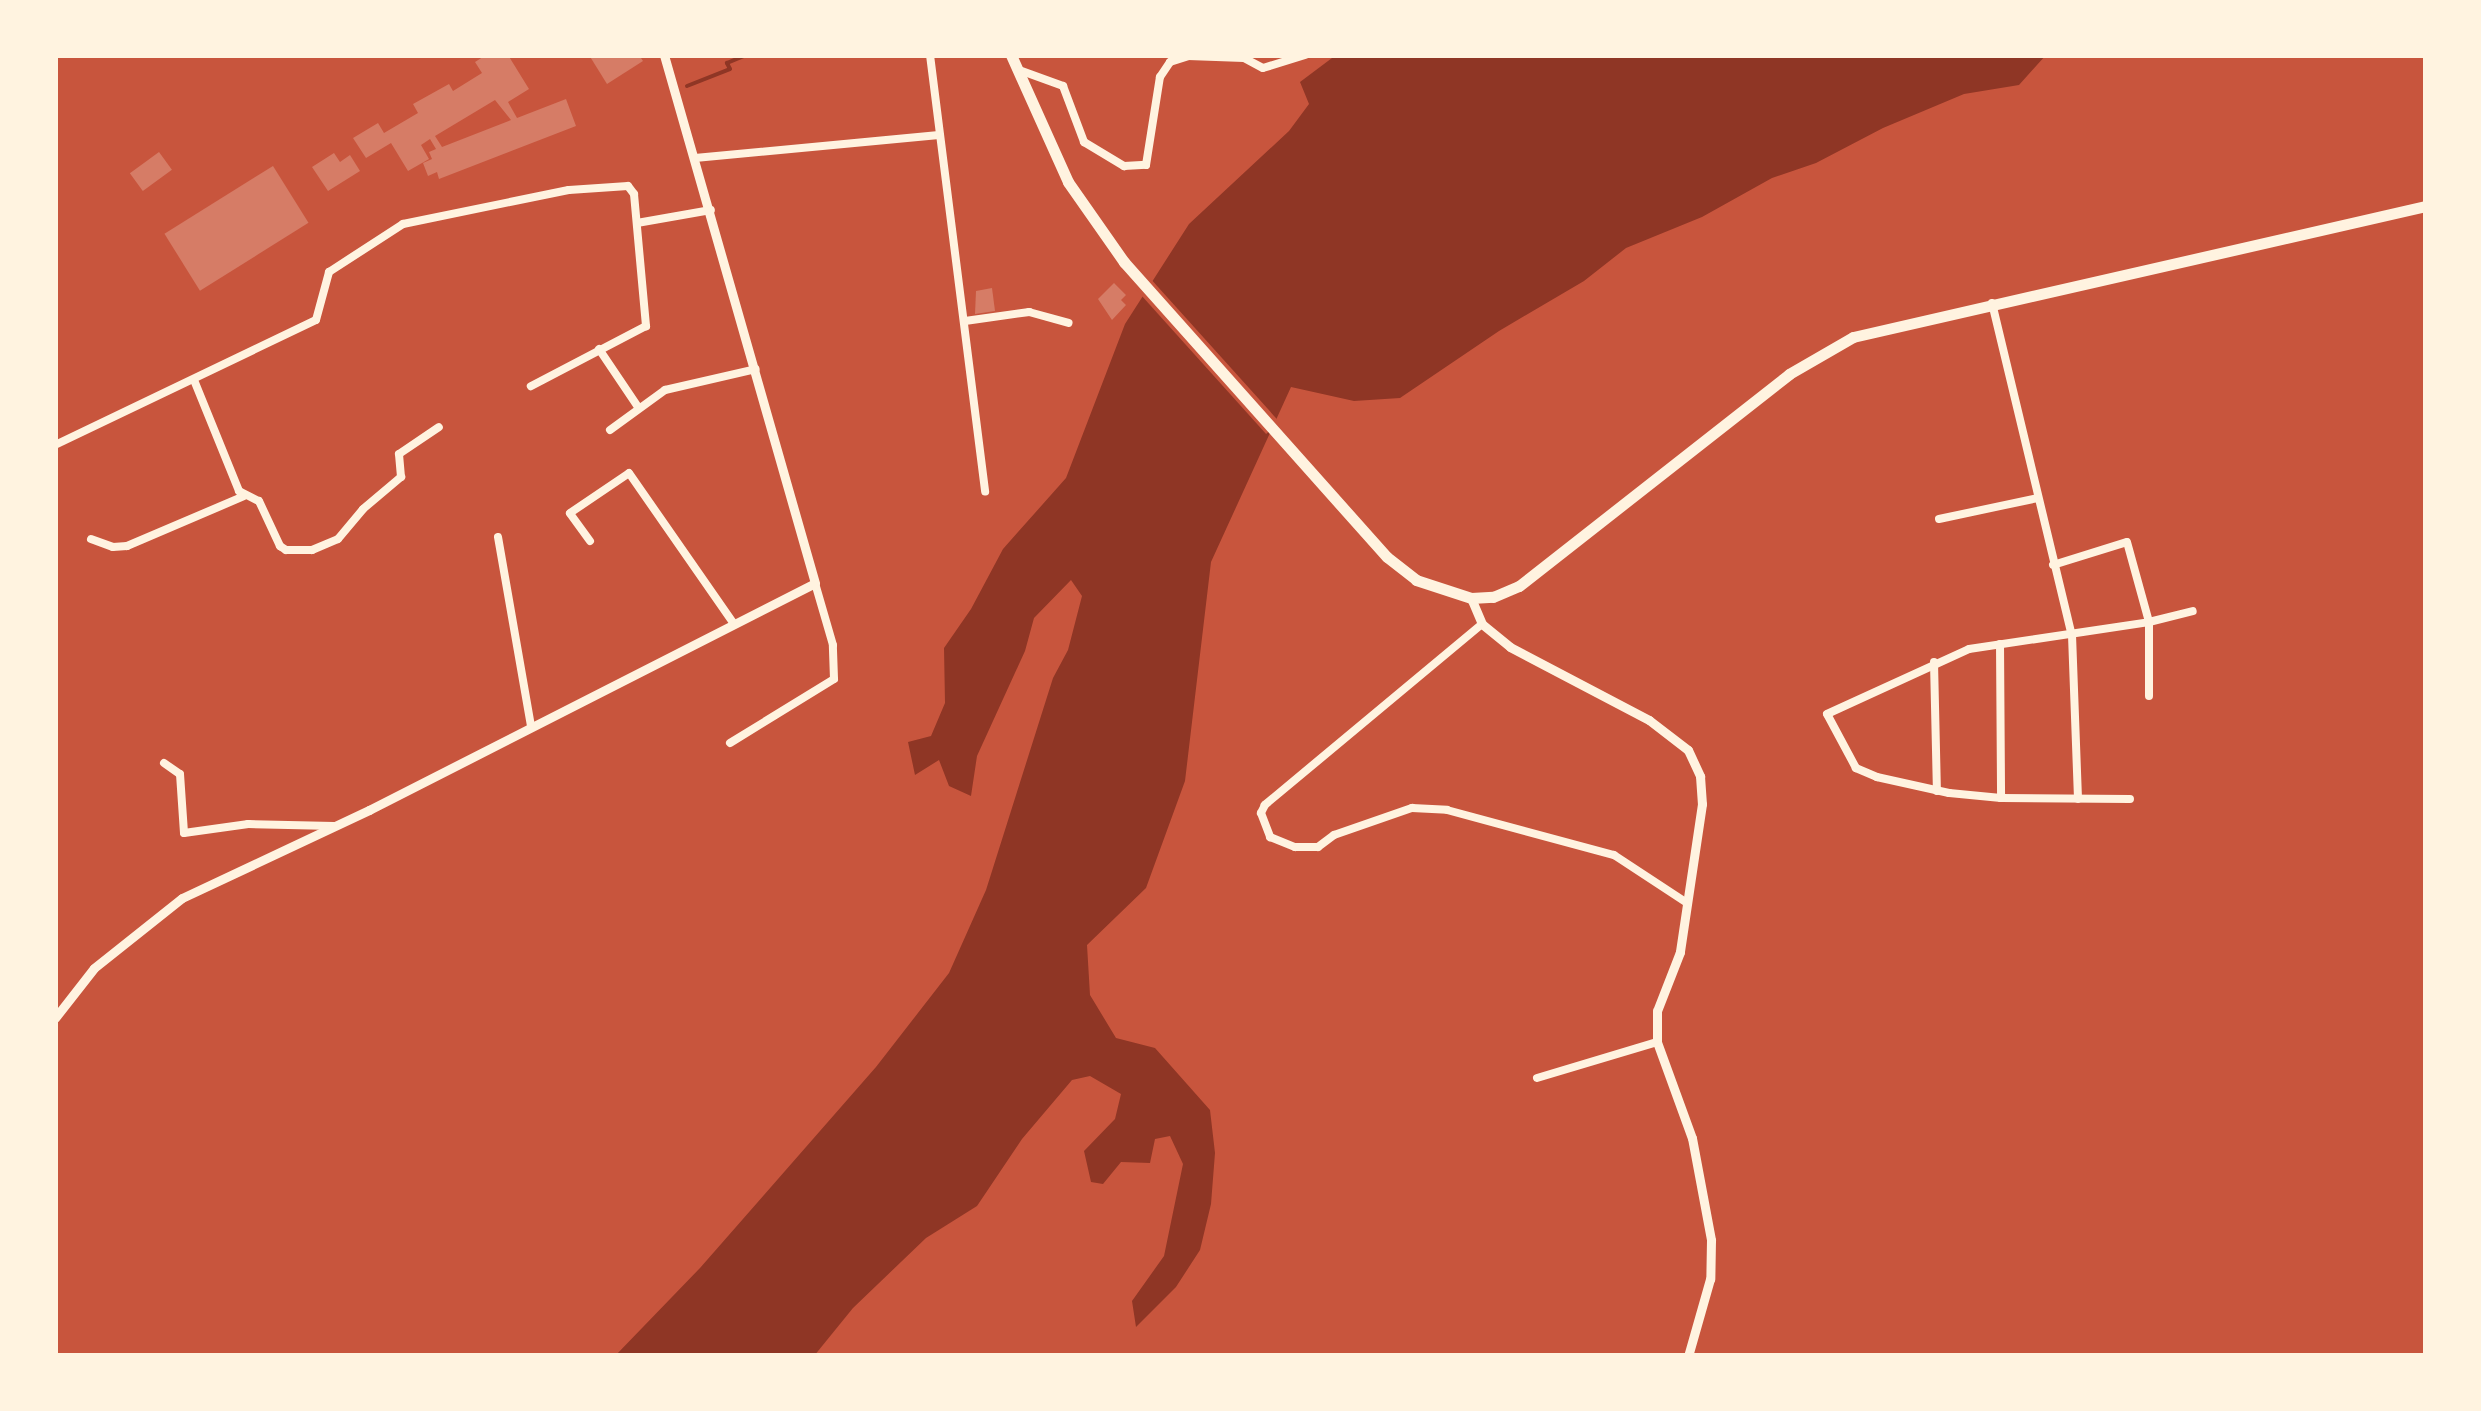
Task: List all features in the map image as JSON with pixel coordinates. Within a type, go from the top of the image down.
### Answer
[{"type":"main road","points":[[1012,55],[1068,182],[1124,262],[1363,532],[1407,575],[1434,589],[1471,598],[1493,597],[1519,586],[1775,384],[1833,346],[1874,329],[2426,206]]},
{"type":"street","points":[[664,55],[833,645],[834,679],[730,743]]},
{"type":"street","points":[[930,55],[985,492]]},
{"type":"street","points":[[1019,70],[1062,86],[1084,142],[1124,166],[1146,165],[1160,77],[1169,58],[1244,58],[1262,68],[1305,55]]},
{"type":"street","points":[[695,158],[939,135]]},
{"type":"street","points":[[55,446],[316,320],[329,272],[411,221],[623,184],[634,194],[646,325],[531,386]]},
{"type":"street","points":[[637,222],[711,210]]},
{"type":"street","points":[[1992,303],[2052,565],[2072,635],[2078,799]]},
{"type":"street","points":[[965,320],[1030,312],[1069,323]]},
{"type":"street","points":[[600,350],[638,407]]},
{"type":"street","points":[[610,430],[665,390],[756,369]]},
{"type":"street","points":[[194,380],[244,496]]},
{"type":"street","points":[[90,538],[127,546],[244,496],[259,501],[282,548],[322,548],[338,539],[363,509],[402,477],[399,454],[439,427]]},
{"type":"street","points":[[590,542],[570,513],[630,473],[734,624]]},
{"type":"street","points":[[1940,519],[2038,498]]},
{"type":"street","points":[[498,537],[531,726]]},
{"type":"street","points":[[2052,565],[2127,542],[2149,622],[2150,696]]},
{"type":"street","points":[[55,1018],[94,968],[182,898],[334,826],[815,583]]},
{"type":"street","points":[[1471,598],[1482,624],[1510,647],[1648,720],[1688,750],[1700,776],[1702,804],[1680,952],[1657,1011],[1656,1042],[1692,1138],[1712,1240],[1707,1291],[1688,1356]]},
{"type":"street","points":[[2130,799],[2001,798],[1937,791],[1856,768],[1827,714],[1970,648],[2149,622],[2193,610]]},
{"type":"street","points":[[1482,624],[1265,805],[1261,812],[1270,837],[1294,847],[1318,846],[1334,836],[1412,808],[1447,810],[1614,855],[1687,903]]},
{"type":"street","points":[[2000,644],[2001,798]]},
{"type":"street","points":[[1934,662],[1937,791]]},
{"type":"street","points":[[164,763],[180,774],[184,833],[248,824],[334,826]]},
{"type":"street","points":[[1537,1078],[1656,1042]]},
{"type":"shaded area","points":[[1336,55],[2046,55],[2019,85],[1964,94],[1883,128],[1816,163],[1772,178],[1702,217],[1626,248],[1584,281],[1499,331],[1400,398],[1354,401],[1291,387],[1211,562],[1185,781],[1146,888],[1087,945],[1090,995],[1116,1038],[1155,1048],[1210,1110],[1215,1153],[1211,1204],[1200,1250],[1176,1287],[1136,1327],[1132,1301],[1164,1256],[1183,1164],[1170,1136],[1155,1139],[1150,1163],[1121,1162],[1103,1184],[1091,1182],[1084,1151],[1115,1119],[1121,1094],[1090,1076],[1072,1080],[1022,1139],[977,1206],[926,1238],[853,1308],[814,1356],[615,1356],[700,1268],[876,1067],[949,973],[986,890],[1053,678],[1068,650],[1082,596],[1071,580],[1034,618],[1025,651],[977,756],[971,796],[949,786],[939,760],[915,775],[908,742],[931,736],[945,703],[944,648],[971,609],[1003,549],[1066,478],[1125,324],[1189,224],[1289,131],[1309,104],[1300,82]]},
{"type":"pier","points":[[1149,277],[1279,422],[1266,434],[1136,289]]},
{"type":"building","points":[[486,55],[508,55],[529,89],[508,102],[517,118],[566,99],[576,126],[439,179],[437,172],[428,176],[423,163],[432,159],[429,152],[436,149],[430,139],[421,145],[429,159],[408,171],[391,143],[366,158],[353,138],[378,123],[384,133],[418,113],[413,104],[449,84],[453,91],[482,73],[475,62]],"holes":[[[495,100],[511,120],[442,147],[435,136]]]},
{"type":"building","points":[[589,55],[639,55],[643,61],[607,84]]},
{"type":"building","points":[[159,152],[172,170],[143,191],[130,173]]},
{"type":"building","points":[[334,153],[340,162],[350,155],[360,171],[328,191],[312,167]]},
{"type":"building","points":[[273,166],[309,223],[200,291],[164,234]]},
{"type":"building","points":[[1114,283],[1126,295],[1121,300],[1126,305],[1112,320],[1098,299]]},
{"type":"building","points":[[992,288],[995,311],[975,314],[976,291]]},
{"type":"waterway","points":[[687,86],[730,69],[727,63],[746,55]]}]
